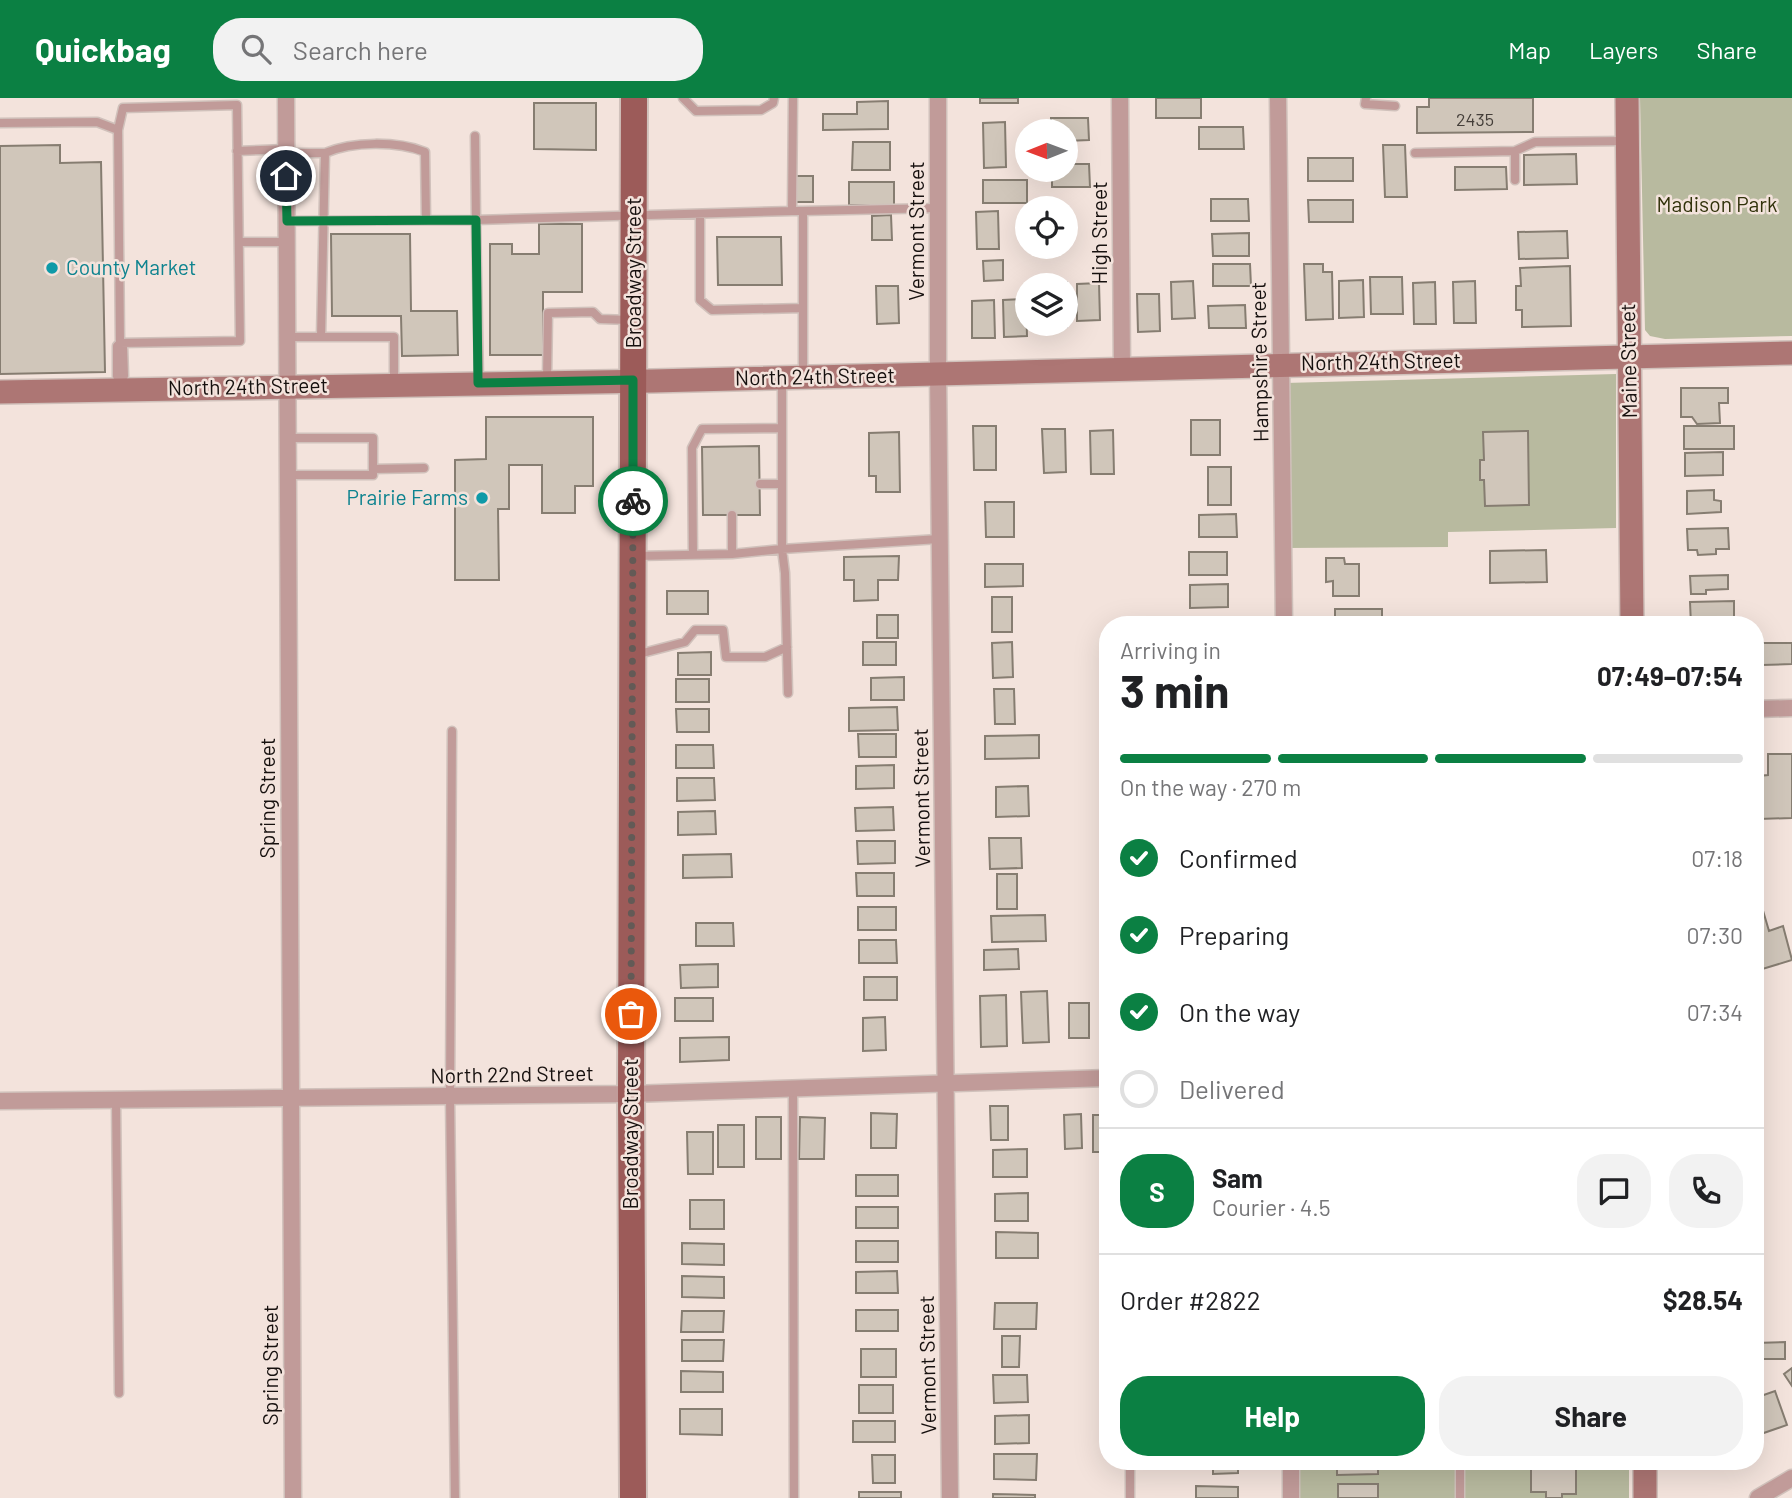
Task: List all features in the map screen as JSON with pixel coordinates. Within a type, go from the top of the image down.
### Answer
[{"type":"main road","name":"Broadway Street","points":[[633,1498],[631,1094],[634,98]]},
{"type":"main road","name":"Maine Street","points":[[1628,98],[1632,616]]},
{"type":"main road","name":"North 24th Street","points":[[0,392],[120,385],[287,387],[547,382],[1792,352]]},
{"type":"main road","points":[[1645,1470],[1645,1498]]},
{"type":"street","name":"Spring Street","points":[[286,98],[293,1498]]},
{"type":"street","name":"Vermont Street","points":[[938,98],[939,539],[950,1498]]},
{"type":"street","name":"High Street","points":[[1120,98],[1122,369]]},
{"type":"street","name":"Hampshire Street","points":[[1278,98],[1284,616]]},
{"type":"street","points":[[1764,709],[1792,708]]},
{"type":"street","name":"North 22nd Street","points":[[0,1101],[631,1094],[1099,1078]]},
{"type":"street","points":[[1291,1470],[1291,1498]]},
{"type":"street","points":[[1758,1498],[1792,1478]]},
{"type":"lane","points":[[683,98],[696,111],[761,110],[773,103],[774,98]]},
{"type":"lane","points":[[793,98],[793,211]]},
{"type":"lane","points":[[1366,98],[1365,104],[1395,106]]},
{"type":"lane","points":[[120,343],[240,341],[237,105],[123,108],[118,130],[120,343],[117,346],[117,376],[120,385]]},
{"type":"lane","points":[[0,123],[97,122],[118,130]]},
{"type":"lane","points":[[475,136],[478,383]]},
{"type":"lane","points":[[1415,153],[1515,151],[1535,142],[1628,141]]},
{"type":"lane","points":[[237,151],[325,152],[340,147],[410,146],[425,152],[426,219]]},
{"type":"lane","points":[[1515,151],[1515,180]]},
{"type":"lane","points":[[321,337],[325,152]]},
{"type":"lane","points":[[287,221],[476,220],[938,208]]},
{"type":"lane","points":[[788,693],[782,549],[782,428],[803,308],[803,211]]},
{"type":"lane","points":[[700,214],[700,300],[712,310],[803,308]]},
{"type":"lane","points":[[239,242],[286,242]]},
{"type":"lane","points":[[547,382],[548,313],[593,312],[600,319],[633,320]]},
{"type":"lane","points":[[287,337],[394,337],[394,385]]},
{"type":"lane","points":[[693,555],[692,449],[702,429],[782,428]]},
{"type":"lane","points":[[287,438],[373,438],[373,475],[287,475]]},
{"type":"lane","points":[[373,469],[425,468]]},
{"type":"lane","points":[[760,484],[782,484]]},
{"type":"lane","points":[[692,485],[702,485]]},
{"type":"lane","points":[[732,515],[732,554]]},
{"type":"lane","points":[[633,556],[732,554],[939,539]]},
{"type":"lane","points":[[632,656],[685,642],[695,630],[723,630],[726,656],[765,657],[787,647]]},
{"type":"lane","points":[[452,731],[450,1097],[455,1498]]},
{"type":"lane","points":[[793,1090],[794,1498]]},
{"type":"lane","points":[[116,1100],[119,1393]]},
{"type":"lane","points":[[1130,1470],[1130,1498]]},
{"type":"lane","points":[[1460,1470],[1460,1498]]},
{"type":"green space","name":"Madison Park","points":[[1640,98],[1792,98],[1792,336],[1665,339],[1650,336],[1645,330]]},
{"type":"green space","points":[[1616,374],[1616,528],[1448,532],[1448,547],[1287,548],[1285,383]]},
{"type":"green space","points":[[1299,1470],[1629,1470],[1629,1498],[1299,1498]]},
{"type":"building","points":[[980,98],[1018,98],[1018,103],[980,103]]},
{"type":"building","points":[[1156,98],[1201,98],[1201,118],[1156,118]]},
{"type":"building","points":[[1429,98],[1533,98],[1533,132],[1417,133],[1417,107],[1429,107]]},
{"type":"building","points":[[888,101],[888,129],[823,130],[823,114],[857,114],[857,102]]},
{"type":"building","points":[[534,103],[596,103],[596,150],[534,149]]},
{"type":"building","points":[[1088,118],[1089,140],[1078,140],[1078,119],[1051,119]]},
{"type":"building","points":[[1005,122],[1006,167],[984,168],[983,123]]},
{"type":"building","points":[[1199,127],[1243,127],[1244,149],[1199,149]]},
{"type":"building","points":[[853,142],[890,142],[890,170],[852,170]]},
{"type":"building","name":"County Market","points":[[60,145],[60,163],[101,162],[105,372],[0,374],[0,146]]},
{"type":"building","points":[[1383,145],[1405,145],[1407,197],[1385,197]]},
{"type":"building","points":[[1576,154],[1577,184],[1524,185],[1524,155]]},
{"type":"building","points":[[1308,158],[1353,158],[1353,181],[1308,181]]},
{"type":"building","points":[[1078,164],[1089,164],[1090,187],[1052,187],[1052,182],[1078,182]]},
{"type":"building","points":[[1455,167],[1506,167],[1507,189],[1455,190]]},
{"type":"building","points":[[794,176],[813,176],[813,202],[794,202]]},
{"type":"building","points":[[983,180],[1027,182],[1027,196],[1015,196],[1015,203],[983,203]]},
{"type":"building","points":[[849,182],[894,182],[894,205],[849,205]]},
{"type":"building","points":[[1211,199],[1248,199],[1249,221],[1211,221]]},
{"type":"building","points":[[1308,200],[1353,200],[1353,222],[1309,222]]},
{"type":"building","points":[[998,211],[999,249],[977,249],[976,212]]},
{"type":"building","points":[[891,215],[892,240],[872,240],[872,216]]},
{"type":"building","points":[[539,224],[582,224],[582,292],[543,292],[543,355],[490,355],[490,244],[512,244],[512,254],[539,254]]},
{"type":"building","points":[[1567,231],[1568,258],[1519,259],[1518,232]]},
{"type":"building","points":[[1249,233],[1249,256],[1213,256],[1212,234]]},
{"type":"building","points":[[331,234],[410,234],[411,311],[457,311],[458,355],[402,356],[401,316],[332,316]]},
{"type":"building","points":[[717,237],[781,237],[782,285],[718,285]]},
{"type":"building","points":[[1003,260],[1003,280],[984,281],[983,261]]},
{"type":"building","points":[[1213,264],[1250,264],[1251,286],[1213,286]]},
{"type":"building","points":[[1304,264],[1323,264],[1323,272],[1332,272],[1333,319],[1306,320]]},
{"type":"building","points":[[1570,266],[1571,326],[1522,327],[1522,310],[1516,310],[1516,286],[1521,286],[1520,268]]},
{"type":"building","points":[[1370,277],[1402,277],[1403,314],[1371,314]]},
{"type":"building","points":[[1363,280],[1364,317],[1339,318],[1339,281]]},
{"type":"building","points":[[1193,281],[1195,318],[1172,319],[1171,282]]},
{"type":"building","points":[[1475,281],[1476,323],[1454,323],[1453,282]]},
{"type":"building","points":[[1435,282],[1436,324],[1414,324],[1413,283]]},
{"type":"building","points":[[1099,283],[1100,320],[1078,321],[1078,284]]},
{"type":"building","points":[[876,286],[898,286],[899,323],[877,324]]},
{"type":"building","points":[[1137,294],[1159,294],[1160,331],[1138,332]]},
{"type":"building","points":[[1015,299],[1015,336],[1027,336],[1004,337],[1003,300]]},
{"type":"building","points":[[994,300],[995,338],[972,338],[972,301]]},
{"type":"building","points":[[1245,305],[1246,328],[1209,328],[1208,306]]},
{"type":"building","points":[[1681,388],[1728,388],[1728,403],[1719,403],[1720,423],[1697,424],[1692,417],[1681,417]]},
{"type":"building","name":"Prairie Farms","points":[[486,417],[593,417],[593,486],[575,486],[575,513],[542,513],[542,465],[509,465],[509,509],[498,509],[499,580],[455,580],[455,460],[486,459]]},
{"type":"building","points":[[1191,420],[1220,420],[1220,455],[1191,455]]},
{"type":"building","points":[[973,426],[996,426],[996,470],[974,470]]},
{"type":"building","points":[[1684,426],[1734,426],[1734,449],[1684,449]]},
{"type":"building","points":[[1042,429],[1065,429],[1066,472],[1044,473]]},
{"type":"building","points":[[1113,430],[1114,474],[1091,474],[1090,431]]},
{"type":"building","points":[[1528,431],[1529,505],[1485,506],[1484,480],[1480,480],[1480,460],[1484,460],[1483,432]]},
{"type":"building","points":[[899,432],[900,492],[876,492],[876,476],[869,476],[869,433]]},
{"type":"building","points":[[759,446],[760,515],[703,515],[702,447]]},
{"type":"building","points":[[1723,452],[1723,475],[1685,476],[1685,453]]},
{"type":"building","points":[[1208,467],[1231,467],[1231,505],[1208,505]]},
{"type":"building","points":[[1714,490],[1714,500],[1721,501],[1721,512],[1687,514],[1687,491]]},
{"type":"building","points":[[985,502],[1014,502],[1014,537],[986,537]]},
{"type":"building","points":[[1236,514],[1237,537],[1199,537],[1199,515]]},
{"type":"building","points":[[1728,528],[1729,549],[1716,549],[1716,554],[1698,555],[1697,550],[1688,550],[1687,529]]},
{"type":"building","points":[[1546,550],[1547,582],[1490,583],[1490,551]]},
{"type":"building","points":[[1189,552],[1227,552],[1227,575],[1189,575]]},
{"type":"building","points":[[899,556],[898,580],[878,580],[878,600],[854,601],[854,580],[844,580],[844,557]]},
{"type":"building","points":[[1326,558],[1344,558],[1345,564],[1359,564],[1359,596],[1333,596],[1333,581],[1326,582]]},
{"type":"building","points":[[985,564],[1023,564],[1023,586],[985,587]]},
{"type":"building","points":[[1728,575],[1728,589],[1691,594],[1690,576]]},
{"type":"building","points":[[1228,584],[1228,607],[1190,608],[1190,585]]},
{"type":"building","points":[[667,591],[708,591],[708,614],[667,614]]},
{"type":"building","points":[[992,597],[1012,597],[1012,632],[992,632]]},
{"type":"building","points":[[1734,601],[1734,616],[1691,616],[1690,602]]},
{"type":"building","points":[[1335,609],[1382,609],[1382,616],[1335,616]]},
{"type":"building","points":[[877,615],[898,615],[898,638],[877,638]]},
{"type":"building","points":[[863,642],[896,642],[896,665],[863,665]]},
{"type":"building","points":[[1012,642],[1013,677],[993,678],[992,643]]},
{"type":"building","points":[[1764,643],[1792,643],[1792,664],[1764,665]]},
{"type":"building","points":[[711,652],[711,675],[678,675],[678,653]]},
{"type":"building","points":[[904,677],[904,700],[871,700],[871,678]]},
{"type":"building","points":[[676,679],[709,679],[709,702],[676,702]]},
{"type":"building","points":[[994,689],[1014,689],[1015,724],[995,724]]},
{"type":"building","points":[[897,707],[898,730],[849,731],[849,708]]},
{"type":"building","points":[[676,709],[709,709],[709,732],[677,732]]},
{"type":"building","points":[[858,734],[896,734],[896,757],[859,757]]},
{"type":"building","points":[[1039,735],[1039,758],[985,759],[985,736]]},
{"type":"building","points":[[676,745],[713,745],[714,768],[676,768]]},
{"type":"building","points":[[1768,754],[1792,754],[1792,818],[1764,819],[1764,775],[1768,775]]},
{"type":"building","points":[[894,765],[894,788],[856,789],[856,766]]},
{"type":"building","points":[[677,778],[714,778],[715,800],[677,801]]},
{"type":"building","points":[[1028,786],[1029,816],[996,817],[996,787]]},
{"type":"building","points":[[893,807],[894,830],[856,831],[855,808]]},
{"type":"building","points":[[715,811],[716,834],[678,835],[678,812]]},
{"type":"building","points":[[989,838],[1021,838],[1022,868],[990,869]]},
{"type":"building","points":[[857,841],[895,841],[895,863],[858,864]]},
{"type":"building","points":[[731,854],[732,877],[683,878],[683,855]]},
{"type":"building","points":[[856,873],[894,873],[894,896],[857,896]]},
{"type":"building","points":[[997,874],[1017,874],[1017,909],[997,909]]},
{"type":"building","points":[[858,907],[896,907],[896,930],[858,930]]},
{"type":"building","points":[[1764,914],[1769,931],[1783,926],[1792,960],[1764,969]]},
{"type":"building","points":[[1045,915],[1046,941],[992,942],[991,916]]},
{"type":"building","points":[[696,923],[733,923],[734,946],[696,946]]},
{"type":"building","points":[[859,940],[896,940],[897,963],[859,963]]},
{"type":"building","points":[[1018,949],[1019,969],[984,970],[984,950]]},
{"type":"building","points":[[718,964],[718,987],[681,988],[680,965]]},
{"type":"building","points":[[864,977],[897,977],[897,1000],[864,1000]]},
{"type":"building","points":[[1047,991],[1049,1042],[1023,1043],[1021,992]]},
{"type":"building","points":[[1006,995],[1007,1046],[981,1047],[980,996]]},
{"type":"building","points":[[675,998],[713,998],[713,1021],[675,1021]]},
{"type":"building","points":[[1069,1003],[1089,1003],[1089,1038],[1069,1038]]},
{"type":"building","points":[[885,1017],[886,1050],[863,1051],[863,1018]]},
{"type":"building","points":[[729,1037],[729,1060],[680,1062],[680,1038]]},
{"type":"building","points":[[990,1106],[1008,1106],[1008,1140],[991,1140]]},
{"type":"building","points":[[871,1113],[897,1114],[896,1148],[871,1148]]},
{"type":"building","points":[[1081,1114],[1082,1148],[1065,1149],[1064,1115]]},
{"type":"building","points":[[1093,1115],[1099,1115],[1099,1152],[1093,1152]]},
{"type":"building","points":[[756,1117],[781,1117],[781,1159],[756,1159]]},
{"type":"building","points":[[800,1117],[825,1118],[824,1159],[799,1159]]},
{"type":"building","points":[[718,1125],[744,1125],[744,1167],[718,1167]]},
{"type":"building","points":[[687,1132],[713,1132],[713,1174],[688,1174]]},
{"type":"building","points":[[1027,1149],[1027,1177],[993,1177],[993,1150]]},
{"type":"building","points":[[856,1175],[898,1175],[898,1196],[856,1196]]},
{"type":"building","points":[[1028,1193],[1028,1221],[995,1221],[995,1194]]},
{"type":"building","points":[[690,1200],[724,1200],[724,1229],[690,1229]]},
{"type":"building","points":[[856,1207],[898,1207],[898,1228],[856,1228]]},
{"type":"building","points":[[996,1232],[1038,1233],[1038,1258],[996,1258]]},
{"type":"building","points":[[856,1241],[898,1241],[898,1262],[856,1262]]},
{"type":"building","points":[[682,1243],[724,1244],[724,1265],[682,1264]]},
{"type":"building","points":[[897,1271],[898,1293],[856,1293],[856,1272]]},
{"type":"building","points":[[682,1276],[724,1277],[724,1298],[682,1297]]},
{"type":"building","points":[[995,1303],[1037,1303],[1036,1329],[994,1329]]},
{"type":"building","points":[[856,1310],[898,1310],[898,1331],[856,1331]]},
{"type":"building","points":[[682,1311],[724,1311],[723,1332],[681,1332]]},
{"type":"building","points":[[1002,1336],[1020,1336],[1019,1367],[1002,1367]]},
{"type":"building","points":[[682,1340],[724,1340],[723,1361],[682,1361]]},
{"type":"building","points":[[1785,1342],[1785,1359],[1764,1359],[1764,1343]]},
{"type":"building","points":[[861,1349],[896,1349],[896,1377],[861,1377]]},
{"type":"building","points":[[1792,1368],[1792,1386],[1784,1374]]},
{"type":"building","points":[[681,1371],[723,1372],[723,1392],[681,1392]]},
{"type":"building","points":[[993,1375],[1027,1375],[1028,1402],[994,1403]]},
{"type":"building","points":[[859,1385],[893,1385],[893,1413],[859,1413]]},
{"type":"building","points":[[1775,1391],[1787,1425],[1764,1433],[1764,1395]]},
{"type":"building","points":[[680,1409],[722,1409],[722,1435],[680,1434]]},
{"type":"building","points":[[1029,1415],[1029,1443],[995,1444],[995,1416]]},
{"type":"building","points":[[853,1421],[895,1421],[895,1442],[853,1442]]},
{"type":"building","points":[[994,1454],[1037,1454],[1036,1480],[994,1479]]},
{"type":"building","points":[[872,1455],[895,1455],[895,1483],[873,1483]]},
{"type":"building","points":[[1213,1470],[1238,1470],[1238,1473],[1213,1474]]},
{"type":"building","points":[[1337,1470],[1378,1470],[1378,1474],[1337,1475]]},
{"type":"building","points":[[1531,1470],[1576,1470],[1576,1494],[1562,1494],[1562,1498],[1546,1498],[1546,1492],[1531,1492]]},
{"type":"building","points":[[1338,1484],[1378,1484],[1378,1498],[1338,1498]]},
{"type":"building","points":[[1196,1486],[1238,1487],[1238,1498],[1196,1498]]},
{"type":"building","points":[[859,1492],[901,1492],[901,1498],[859,1498]]},
{"type":"building","points":[[993,1494],[1035,1495],[1035,1498],[993,1498]]},
{"type":"way so far","points":[[631,1014],[633,501]]},
{"type":"place","name":"County Market","points":[[52,268]]},
{"type":"place","name":"Prairie Farms","points":[[482,498]]},
{"type":"route","points":[[286,176],[287,221],[476,220],[478,383],[633,380],[633,501]]}]
